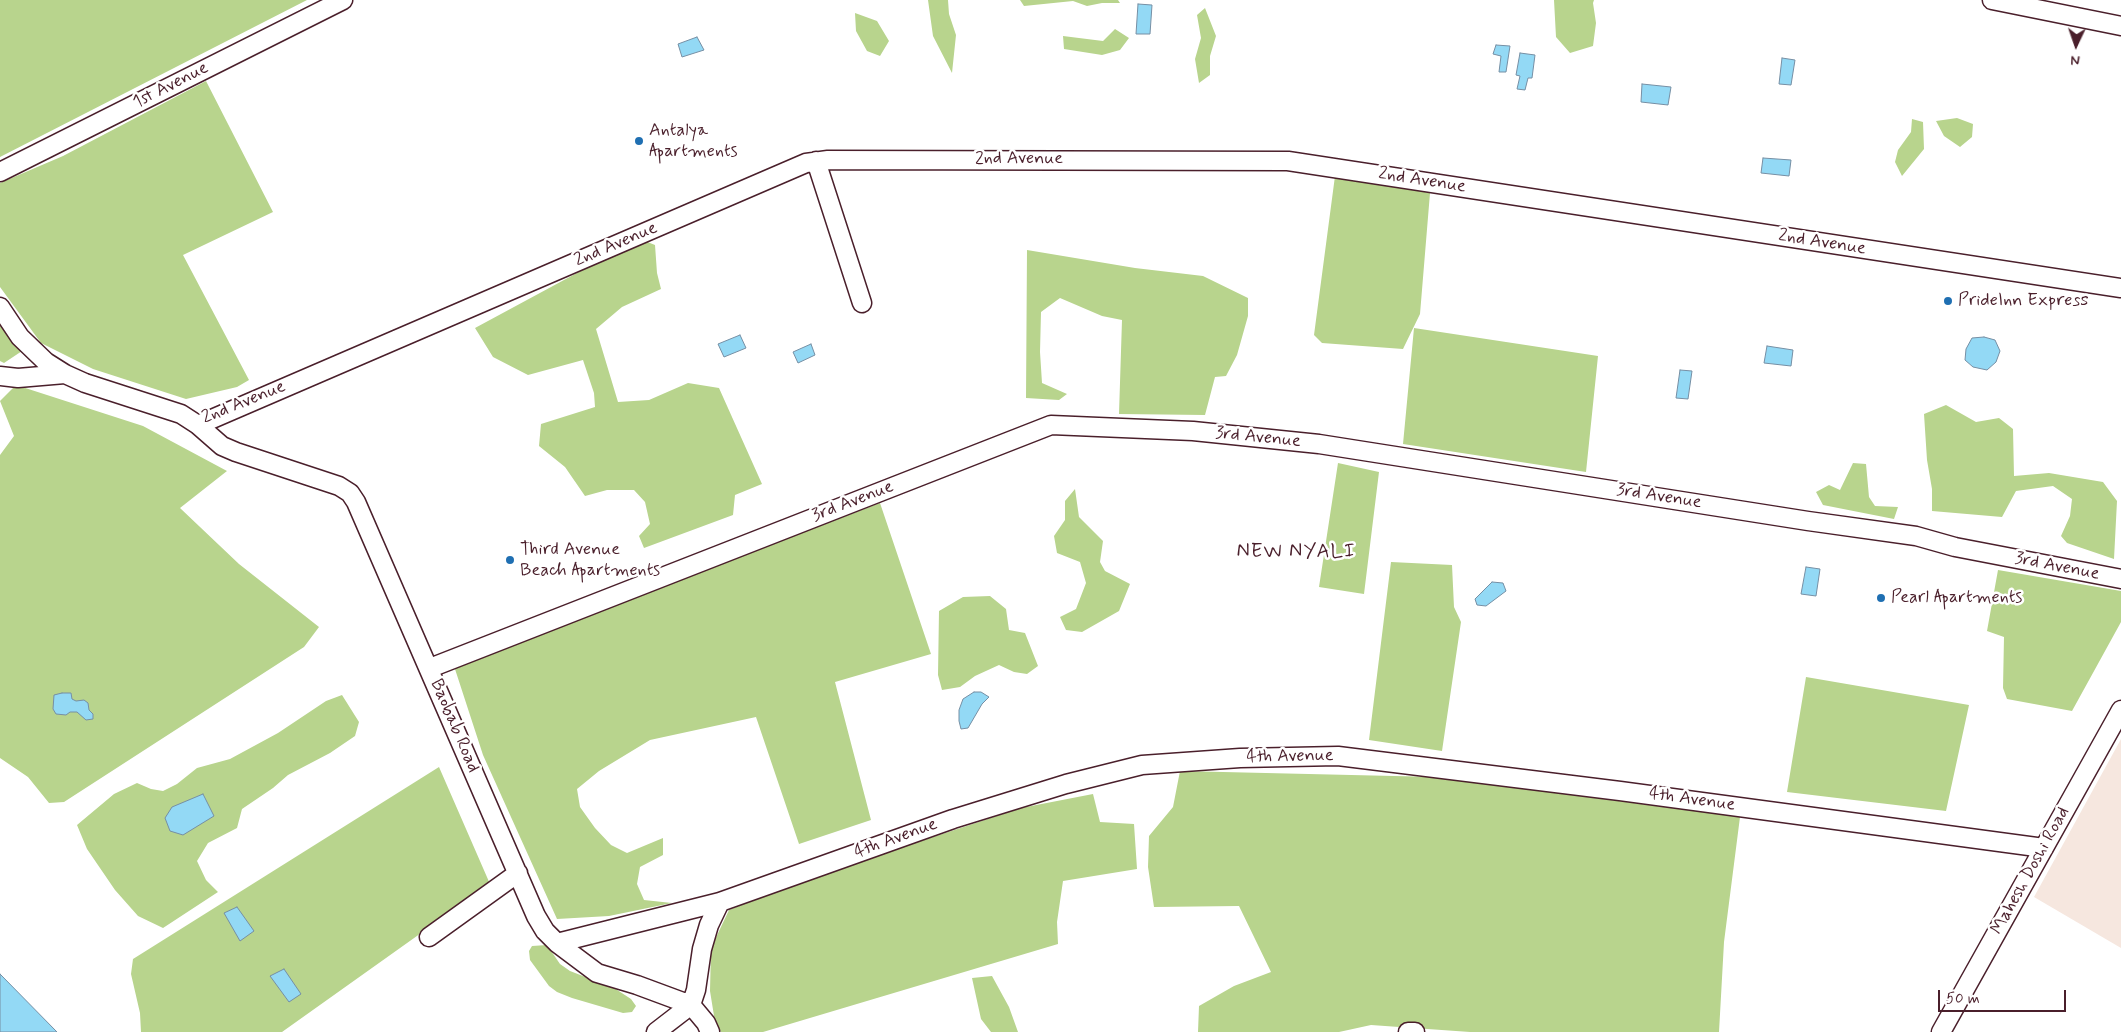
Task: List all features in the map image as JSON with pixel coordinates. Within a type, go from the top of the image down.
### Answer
[{"type":"street","name":"1st Avenue","points":[[0,172],[343,0]]},
{"type":"street","points":[[1992,0],[2018,3],[2121,26]]},
{"type":"street","name":"2nd Avenue","points":[[0,307],[20,337],[46,362],[65,374],[85,383],[181,414],[198,425],[816,161],[1288,160],[2121,288]]},
{"type":"street","points":[[816,161],[862,303]]},
{"type":"street","points":[[0,376],[18,378],[65,374]]},
{"type":"street","name":"Baobab Road","points":[[198,425],[222,446],[339,486],[350,493],[356,502],[430,668],[536,916],[545,931],[557,944],[597,973],[637,984],[691,1005],[706,1023],[710,1032]]},
{"type":"street","name":"3rd Avenue","points":[[430,668],[1051,425],[1193,431],[1318,444],[1808,521],[1916,536],[1955,546],[2121,579]]},
{"type":"street","name":"Mahesh Doshi Road","points":[[1941,1032],[2121,710]]},
{"type":"street","name":"4th Avenue","points":[[557,944],[720,902],[954,819],[1066,784],[1142,764],[1240,758],[1338,756],[1630,792],[2044,848]]},
{"type":"street","points":[[429,937],[518,873]]},
{"type":"street","points":[[656,1032],[691,1005],[696,990],[702,949],[709,925],[720,902]]},
{"type":"street","points":[[1408,1032],[1415,1032]]},
{"type":"shaded area","points":[[2121,739],[2121,948],[2034,897]]},
{"type":"green space","points":[[0,0],[307,0],[0,157]]},
{"type":"green space","points":[[928,0],[948,0],[949,14],[956,35],[952,73],[933,36]]},
{"type":"green space","points":[[1020,0],[1118,0],[1120,3],[1102,3],[1087,6],[1073,1],[1024,6]]},
{"type":"green space","points":[[1554,0],[1594,0],[1596,23],[1593,46],[1570,53],[1556,37]]},
{"type":"green space","points":[[1205,8],[1216,36],[1210,56],[1210,75],[1199,83],[1195,59],[1201,38],[1197,15]]},
{"type":"green space","points":[[855,13],[877,21],[889,41],[880,56],[867,51],[856,31]]},
{"type":"green space","points":[[1115,29],[1129,38],[1120,50],[1102,55],[1064,49],[1063,36],[1103,41]]},
{"type":"green space","points":[[206,81],[273,212],[183,255],[249,380],[237,387],[186,399],[93,369],[41,343],[0,287],[0,183],[63,156]]},
{"type":"green space","points":[[1957,118],[1973,124],[1972,137],[1960,147],[1944,136],[1936,121]]},
{"type":"green space","points":[[1912,119],[1923,122],[1924,149],[1902,176],[1895,162],[1898,150],[1911,132]]},
{"type":"green space","points":[[1335,176],[1430,193],[1420,314],[1403,349],[1322,343],[1314,335]]},
{"type":"green space","points":[[640,239],[655,245],[657,273],[661,289],[622,307],[596,329],[618,402],[649,400],[688,383],[719,388],[762,484],[735,495],[733,515],[644,548],[639,536],[650,524],[645,502],[634,490],[607,490],[585,496],[565,467],[539,446],[541,424],[595,407],[594,393],[583,360],[528,375],[493,357],[475,328]]},
{"type":"green space","points":[[1027,250],[1135,268],[1203,276],[1248,298],[1248,316],[1237,355],[1226,376],[1215,377],[1205,415],[1119,414],[1122,320],[1102,316],[1060,298],[1041,312],[1040,352],[1042,383],[1067,394],[1059,400],[1026,398]]},
{"type":"green space","points":[[0,320],[22,351],[4,363],[0,361]]},
{"type":"green space","points":[[1414,328],[1598,356],[1586,472],[1403,444]]},
{"type":"green space","points":[[16,385],[143,426],[227,471],[180,508],[239,564],[319,627],[304,647],[64,802],[49,803],[28,777],[0,758],[0,455],[14,436],[0,401]]},
{"type":"green space","points":[[1946,405],[1976,422],[1999,418],[2013,429],[2014,476],[2049,473],[2103,482],[2117,501],[2114,559],[2067,543],[2061,536],[2070,516],[2072,499],[2053,486],[2016,491],[2002,517],[1932,511],[1932,489],[1927,460],[1924,414]]},
{"type":"green space","points":[[1338,463],[1379,472],[1364,594],[1319,587]]},
{"type":"green space","points":[[1853,463],[1866,464],[1869,497],[1875,506],[1898,507],[1894,519],[1823,505],[1816,492],[1829,485],[1840,490]]},
{"type":"green space","points":[[1075,489],[1079,517],[1103,541],[1100,562],[1105,571],[1130,584],[1119,611],[1082,632],[1066,630],[1060,617],[1076,609],[1086,583],[1080,562],[1057,553],[1054,536],[1065,520],[1065,501]]},
{"type":"green space","points":[[880,503],[931,654],[835,682],[871,820],[799,844],[756,717],[650,740],[599,771],[577,789],[580,807],[595,828],[611,845],[627,853],[663,838],[663,855],[640,867],[637,884],[644,900],[672,903],[609,916],[557,919],[483,755],[454,666]]},
{"type":"green space","points":[[1391,562],[1452,565],[1454,607],[1461,622],[1442,751],[1369,740]]},
{"type":"green space","points":[[1998,570],[2121,591],[2121,622],[2072,711],[2007,699],[2003,688],[2004,637],[1987,631]]},
{"type":"green space","points":[[990,596],[1006,609],[1009,630],[1025,633],[1038,666],[1027,674],[1014,672],[999,665],[975,676],[960,687],[942,690],[938,675],[939,611],[963,597]]},
{"type":"green space","points":[[1806,677],[1969,705],[1946,811],[1787,792]]},
{"type":"green space","points":[[342,695],[359,722],[355,736],[330,753],[288,775],[273,788],[242,809],[237,828],[208,843],[197,861],[206,880],[218,892],[163,928],[138,916],[115,890],[87,849],[77,825],[114,794],[137,783],[151,789],[163,791],[177,784],[197,768],[230,759],[278,733],[326,701]]},
{"type":"green space","points":[[439,767],[490,884],[282,1032],[141,1032],[140,1013],[131,974],[133,959]]},
{"type":"green space","points":[[1180,771],[1437,777],[1740,817],[1724,942],[1719,1032],[1470,1032],[1371,1025],[1339,1032],[1198,1032],[1199,1006],[1234,986],[1271,972],[1239,906],[1154,907],[1148,867],[1149,836],[1173,807]]},
{"type":"green space","points":[[1093,794],[1100,822],[1134,824],[1137,869],[1063,881],[1057,922],[1058,944],[763,1032],[721,1032],[715,1022],[710,991],[711,948],[729,910],[806,879],[1021,808]]},
{"type":"green space","points":[[547,945],[560,964],[570,971],[608,984],[631,999],[636,1006],[632,1012],[623,1013],[572,998],[557,992],[549,986],[530,960],[529,951],[532,946]]},
{"type":"green space","points":[[992,976],[1009,1007],[1018,1032],[991,1032],[981,1019],[972,978]]},
{"type":"water","points":[[1138,4],[1152,5],[1150,34],[1136,34]]},
{"type":"water","points":[[697,37],[704,50],[682,57],[678,44]]},
{"type":"water","points":[[1496,45],[1510,46],[1506,72],[1499,72],[1501,56],[1493,54]]},
{"type":"water","points":[[1520,53],[1535,55],[1532,78],[1528,78],[1525,90],[1517,89],[1520,76],[1516,75]]},
{"type":"water","points":[[1782,58],[1795,60],[1791,85],[1779,84]]},
{"type":"water","points":[[1642,84],[1671,87],[1668,105],[1641,102]]},
{"type":"water","points":[[1763,158],[1791,160],[1789,176],[1761,173]]},
{"type":"water","points":[[740,335],[746,348],[724,357],[718,344]]},
{"type":"water","points":[[1984,337],[1995,340],[2000,351],[1996,362],[1987,370],[1973,367],[1965,360],[1966,349],[1972,338]]},
{"type":"water","points":[[811,344],[815,355],[798,363],[793,352]]},
{"type":"water","points":[[1767,346],[1793,350],[1791,366],[1764,363]]},
{"type":"water","points":[[1680,370],[1692,371],[1688,399],[1676,398]]},
{"type":"water","points":[[1806,567],[1820,569],[1816,596],[1801,594]]},
{"type":"water","points":[[1492,582],[1503,583],[1506,591],[1486,606],[1477,605],[1475,599]]},
{"type":"water","points":[[974,692],[981,692],[989,697],[982,704],[968,728],[961,729],[959,710],[963,699]]},
{"type":"water","points":[[71,693],[72,699],[76,701],[84,700],[88,703],[93,719],[86,720],[77,712],[70,712],[66,715],[56,714],[53,709],[54,695]]},
{"type":"water","points":[[203,794],[214,816],[183,835],[170,831],[165,818],[172,807]]},
{"type":"water","points":[[237,907],[254,931],[240,941],[224,913]]},
{"type":"water","points":[[284,969],[301,994],[289,1002],[270,976]]},
{"type":"water","points":[[0,974],[57,1032],[0,1032]]},
{"type":"place","name":"Antalya Apartments","points":[[639,141]]},
{"type":"place","name":"PrideInn Express","points":[[1948,301]]},
{"type":"place","name":"Third Avenue Beach Apartments","points":[[510,560]]},
{"type":"place","name":"Pearl Apartments","points":[[1881,598]]},
{"type":"district","name":"NEW NYALI","points":[[1296,553]]}]
